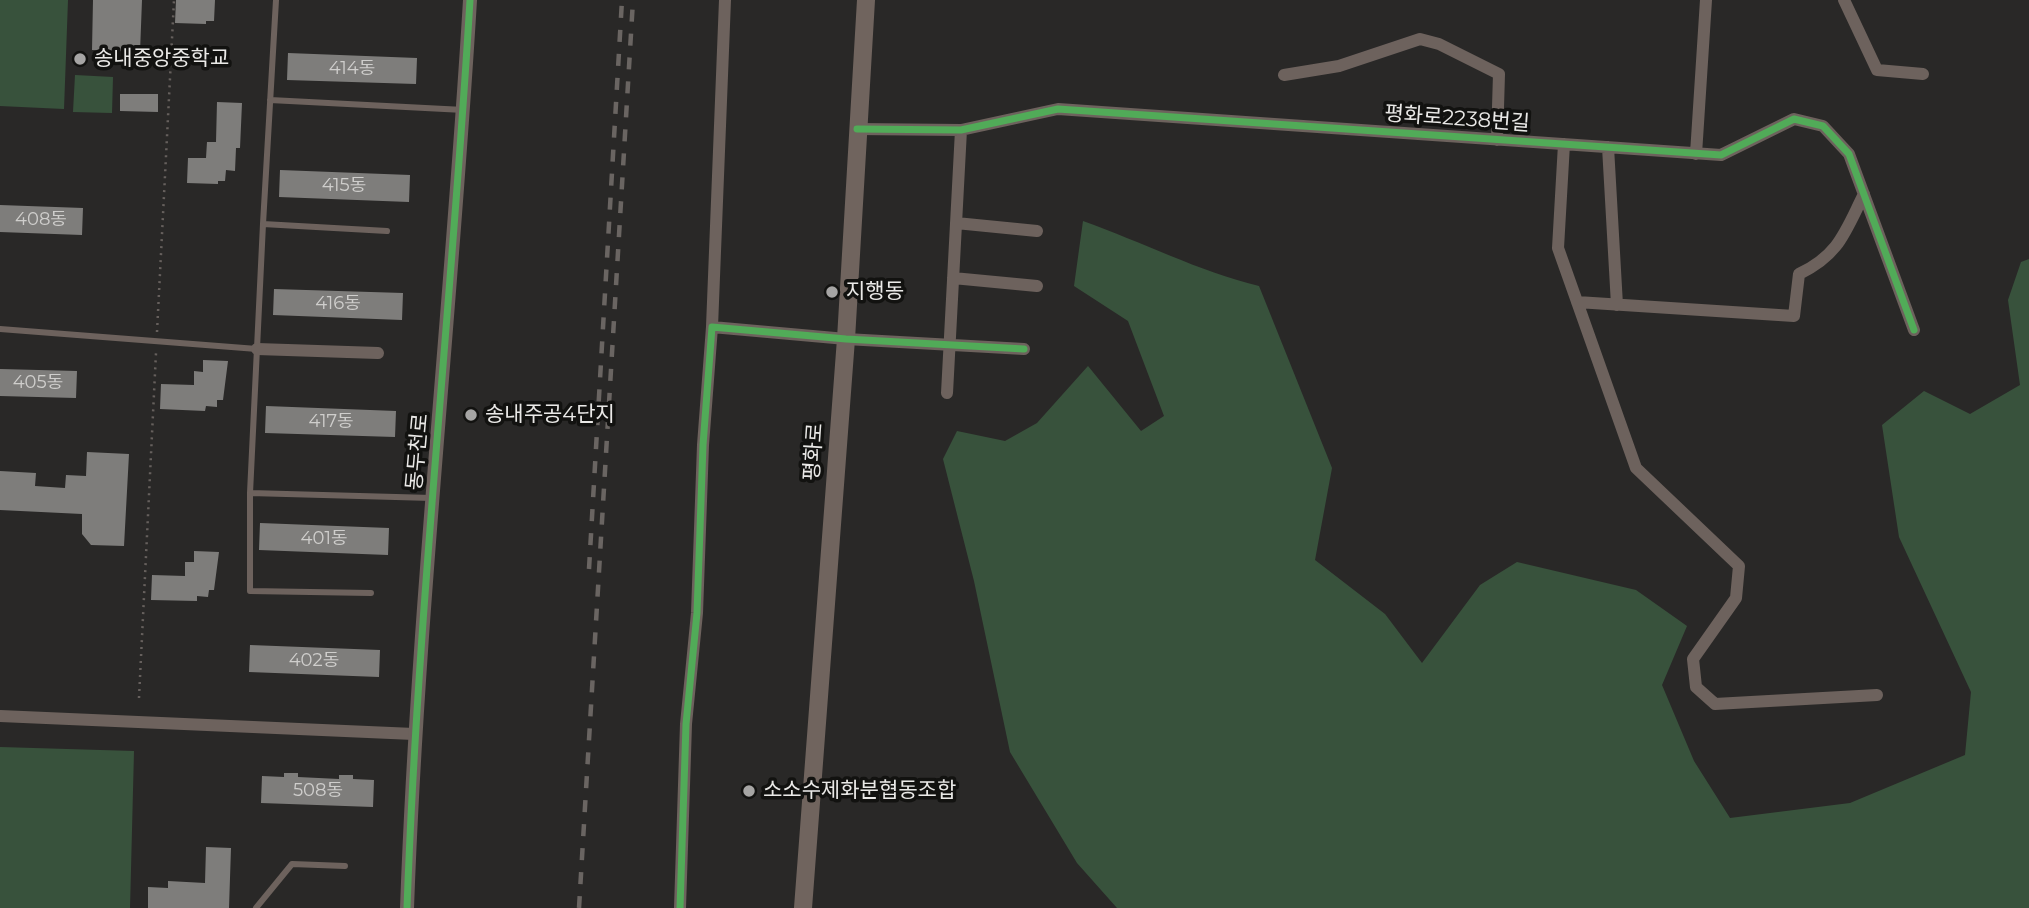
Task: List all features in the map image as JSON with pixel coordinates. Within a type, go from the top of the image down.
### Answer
[{"type":"main road","name":"평화로","points":[[803,908],[846,339],[866,0]]},
{"type":"street","name":"동두천로","points":[[407,908],[414,734],[464,110],[470,0]]},
{"type":"street","points":[[680,908],[686,724],[697,613],[703,444],[712,327],[725,0]]},
{"type":"street","points":[[1696,153],[1706,0]]},
{"type":"street","points":[[1843,0],[1877,70],[1923,74]]},
{"type":"street","points":[[1284,75],[1339,66],[1420,39],[1440,44],[1499,74],[1497,139]]},
{"type":"street","name":"평화로2238번길","points":[[857,129],[961,130],[1058,109],[1721,155],[1794,119],[1823,126],[1849,154],[1914,330]]},
{"type":"street","points":[[947,393],[961,130]]},
{"type":"street","points":[[1564,144],[1558,248],[1636,468],[1739,566],[1736,598],[1693,659],[1696,687],[1715,704],[1877,695]]},
{"type":"street","points":[[1608,147],[1617,304]]},
{"type":"street","points":[[1577,302],[1794,316],[1799,274],[1821,264],[1836,250],[1864,194]]},
{"type":"street","points":[[956,223],[1037,231]]},
{"type":"street","points":[[953,278],[1037,286]]},
{"type":"street","points":[[712,327],[846,339],[1024,349]]},
{"type":"street","points":[[257,349],[379,353]]},
{"type":"street","points":[[0,716],[414,734]]},
{"type":"lane","points":[[276,0],[250,493],[250,591],[371,593]]},
{"type":"lane","points":[[270,100],[464,110]]},
{"type":"lane","points":[[263,224],[387,231]]},
{"type":"lane","points":[[0,329],[257,349]]},
{"type":"lane","points":[[250,493],[432,498]]},
{"type":"lane","points":[[256,908],[292,864],[345,866]]},
{"type":"green space","points":[[0,0],[68,0],[64,109],[0,106]]},
{"type":"green space","points":[[75,75],[113,77],[112,113],[73,112]]},
{"type":"green space","points":[[1083,221],[1192,264],[1259,286],[1332,468],[1315,560],[1385,614],[1422,663],[1480,585],[1517,562],[1636,590],[1687,626],[1662,685],[1694,761],[1730,818],[1850,803],[1965,755],[1971,692],[1899,537],[1882,425],[1924,391],[1970,414],[2020,385],[2008,300],[2021,262],[2029,259],[2029,908],[1117,908],[1077,863],[1010,752],[974,581],[943,459],[957,431],[1005,441],[1037,423],[1088,366],[1141,431],[1164,416],[1128,321],[1074,286]]},
{"type":"green space","points":[[0,747],[134,751],[130,908],[0,908]]},
{"type":"building","points":[[93,0],[142,0],[140,52],[92,50]]},
{"type":"building","points":[[176,0],[215,0],[214,21],[206,21],[206,24],[175,23]]},
{"type":"building","points":[[288,53],[417,58],[416,84],[287,80]]},
{"type":"building","points":[[120,94],[158,94],[158,112],[120,111]]},
{"type":"building","points":[[217,102],[242,103],[240,148],[236,148],[235,171],[226,170],[225,181],[218,181],[218,184],[187,183],[188,158],[206,158],[207,142],[216,142]]},
{"type":"building","points":[[280,170],[410,175],[409,202],[279,197]]},
{"type":"building","points":[[0,205],[83,208],[82,235],[0,232]]},
{"type":"building","points":[[274,289],[403,293],[402,320],[273,315]]},
{"type":"building","points":[[203,360],[228,361],[223,400],[217,400],[217,407],[206,406],[205,411],[160,409],[161,384],[194,385],[194,371],[203,372]]},
{"type":"building","points":[[0,369],[77,371],[76,398],[0,396]]},
{"type":"building","points":[[266,406],[396,411],[395,437],[265,433]]},
{"type":"building","points":[[87,452],[129,454],[124,546],[91,545],[82,534],[82,514],[0,510],[0,471],[36,473],[35,486],[65,488],[66,475],[86,476]]},
{"type":"building","points":[[260,523],[389,528],[388,555],[259,550]]},
{"type":"building","points":[[194,551],[219,552],[214,590],[209,590],[208,597],[197,596],[197,601],[151,600],[152,575],[185,576],[185,562],[194,562]]},
{"type":"building","points":[[250,645],[380,650],[379,677],[249,672]]},
{"type":"building","points":[[284,773],[298,773],[298,777],[339,779],[339,775],[353,775],[353,779],[374,780],[373,807],[261,803],[262,776],[284,777]]},
{"type":"building","points":[[206,847],[231,848],[229,908],[148,908],[148,887],[168,888],[168,881],[205,883]]},
{"type":"railway","points":[[589,569],[622,0]]},
{"type":"railway","points":[[579,908],[633,0]]},
{"type":"cycle path","points":[[407,908],[419,681],[470,0]]},
{"type":"cycle path","points":[[857,129],[961,130],[1058,109],[1721,155],[1794,119],[1823,126],[1849,154],[1914,330]]},
{"type":"cycle path","points":[[680,908],[686,724],[697,613],[703,445],[712,327],[846,339],[1024,349]]},
{"type":"place","name":"송내중앙중학교","points":[[80,59]]},
{"type":"place","name":"지행동","points":[[832,292]]},
{"type":"place","name":"송내주공4단지","points":[[471,415]]},
{"type":"place","name":"소소수제화분협동조합","points":[[749,791]]}]
